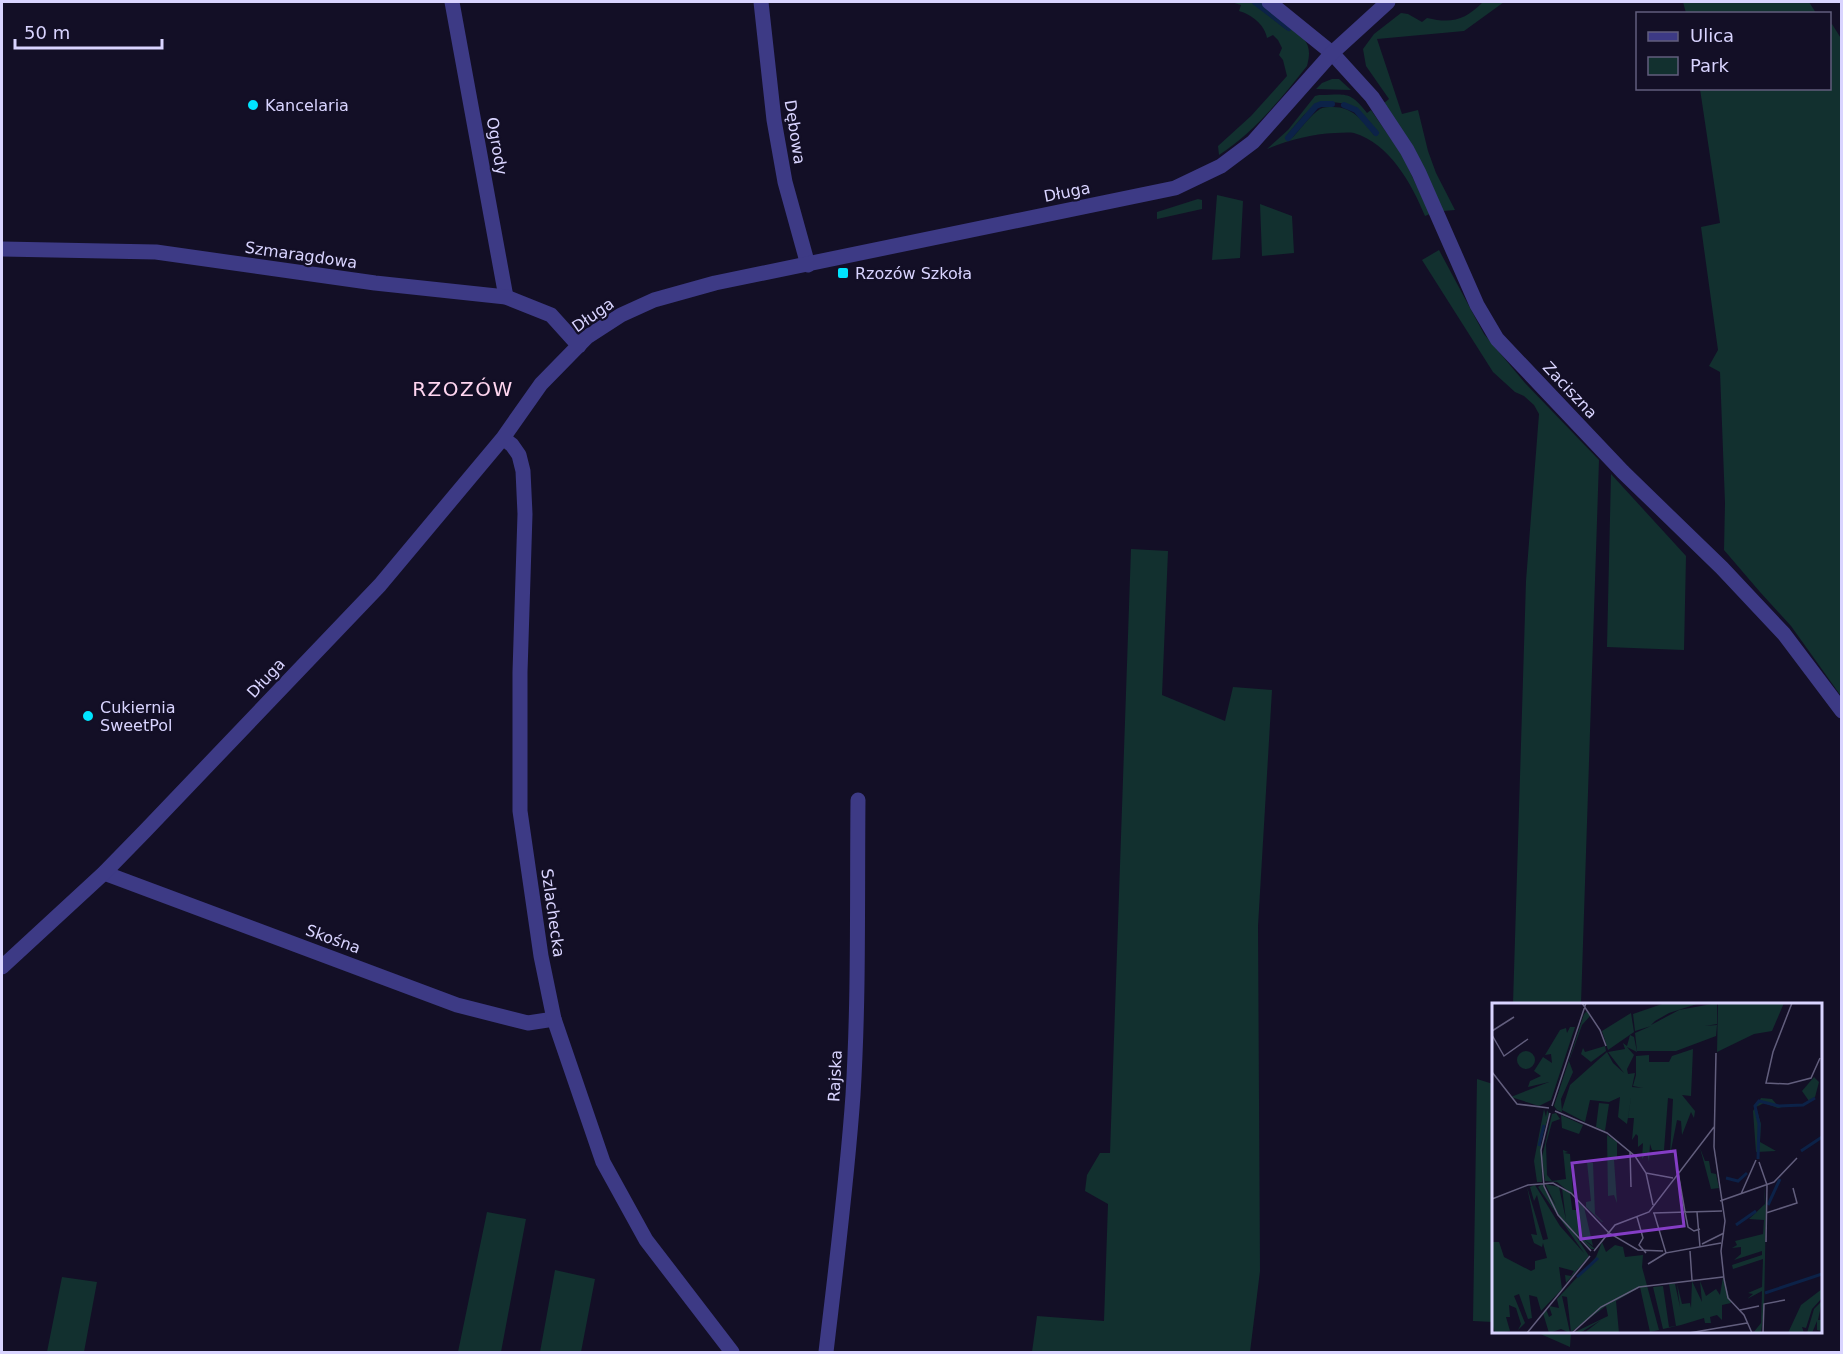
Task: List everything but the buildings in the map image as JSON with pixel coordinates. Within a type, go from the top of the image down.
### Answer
[{"type":"street","name":"Ogrody","points":[[452,2],[506,297]]},
{"type":"street","name":"Dębowa","points":[[761,2],[774,120],[783,171],[808,265]]},
{"type":"street","name":"Zaciszna","points":[[1269,2],[1332,53],[1365,87],[1407,150],[1477,305],[1497,339],[1623,472],[1722,568],[1785,634],[1842,711]]},
{"type":"street","name":"Długa","points":[[2,967],[104,873],[380,585],[502,438],[542,384],[587,337],[621,315],[654,300],[715,283],[1175,188],[1221,166],[1253,142],[1332,53],[1388,2]]},
{"type":"street","name":"Szmaragdowa","points":[[2,249],[156,252],[375,283],[506,297],[551,315],[579,346]]},
{"type":"street","name":"Szlachecka","points":[[502,438],[512,445],[519,455],[523,471],[525,514],[520,672],[520,811],[541,956],[554,1018],[603,1162],[646,1240],[732,1353]]},
{"type":"street","name":"Rajska","points":[[825,1353],[853,1094],[858,971],[858,800]]},
{"type":"street","name":"Skośna","points":[[104,873],[457,1005],[528,1023],[554,1018]]},
{"type":"green space","points":[[1231,2],[1251,2],[1287,30],[1291,25],[1306,43],[1309,59],[1307,66],[1266,114],[1244,136],[1219,155],[1218,146],[1251,116],[1287,76],[1283,60],[1279,55],[1282,48],[1278,40],[1273,35],[1267,38],[1257,21],[1239,11],[1241,5]]},
{"type":"green space","points":[[1483,2],[1504,2],[1464,31],[1377,39],[1402,114],[1418,110],[1436,173],[1455,210],[1443,211],[1384,103],[1389,99],[1366,66],[1363,49],[1374,34],[1401,13],[1408,14],[1422,22],[1427,18],[1444,21],[1464,17]]},
{"type":"green space","points":[[1683,2],[1809,2],[1815,12],[1686,12]]},
{"type":"green space","points":[[1831,25],[1842,40],[1841,696],[1791,626],[1724,550],[1725,503],[1720,372],[1709,366],[1718,350],[1701,227],[1720,223],[1700,90],[1831,90]]},
{"type":"green space","points":[[1339,79],[1351,90],[1316,89],[1322,83]]},
{"type":"green space","points":[[1346,95],[1356,100],[1367,113],[1371,110],[1402,155],[1430,214],[1425,216],[1398,166],[1367,138],[1354,133],[1326,134],[1292,140],[1267,149],[1288,130],[1315,96]],"holes":[[[1320,102],[1340,103],[1354,107],[1378,132],[1374,135],[1361,120],[1346,109],[1328,107],[1316,112],[1293,137],[1288,139],[1287,135],[1304,115]]]},
{"type":"green space","points":[[1217,195],[1243,201],[1240,258],[1212,260]]},
{"type":"green space","points":[[1198,199],[1202,200],[1202,209],[1157,219],[1157,212]]},
{"type":"green space","points":[[1260,204],[1292,216],[1294,253],[1262,256]]},
{"type":"green space","points":[[1439,250],[1484,334],[1525,383],[1599,460],[1581,1003],[1513,1003],[1526,581],[1539,414],[1534,405],[1493,372],[1422,260]]},
{"type":"green space","points":[[1611,474],[1686,556],[1684,650],[1607,647]]},
{"type":"green space","points":[[1131,549],[1168,551],[1162,695],[1225,721],[1233,687],[1272,690],[1258,926],[1260,1271],[1250,1352],[1032,1352],[1037,1316],[1104,1321],[1108,1204],[1085,1191],[1087,1175],[1100,1153],[1110,1153]]},
{"type":"green space","points":[[1477,1079],[1492,1084],[1492,1322],[1473,1321]]},
{"type":"green space","points":[[487,1212],[526,1219],[501,1352],[458,1352]]},
{"type":"green space","points":[[555,1270],[595,1279],[581,1352],[540,1352]]},
{"type":"green space","points":[[62,1277],[97,1282],[84,1352],[47,1352]]},
{"type":"green space","points":[[1538,1333],[1571,1333],[1570,1347]]},
{"type":"waterway","points":[[1255,2],[1289,28]]},
{"type":"waterway","points":[[1288,138],[1316,106],[1332,104]]},
{"type":"waterway","points":[[1344,105],[1356,110],[1376,133]]},
{"type":"place","name":"Kancelaria","points":[[253,105]]},
{"type":"place","name":"Rzozów Szkoła","points":[[843,273]]},
{"type":"place","name":"Cukiernia SweetPol","points":[[88,716]]},
{"type":"district","name":"RZOZÓW","points":[[463,389]]}]
